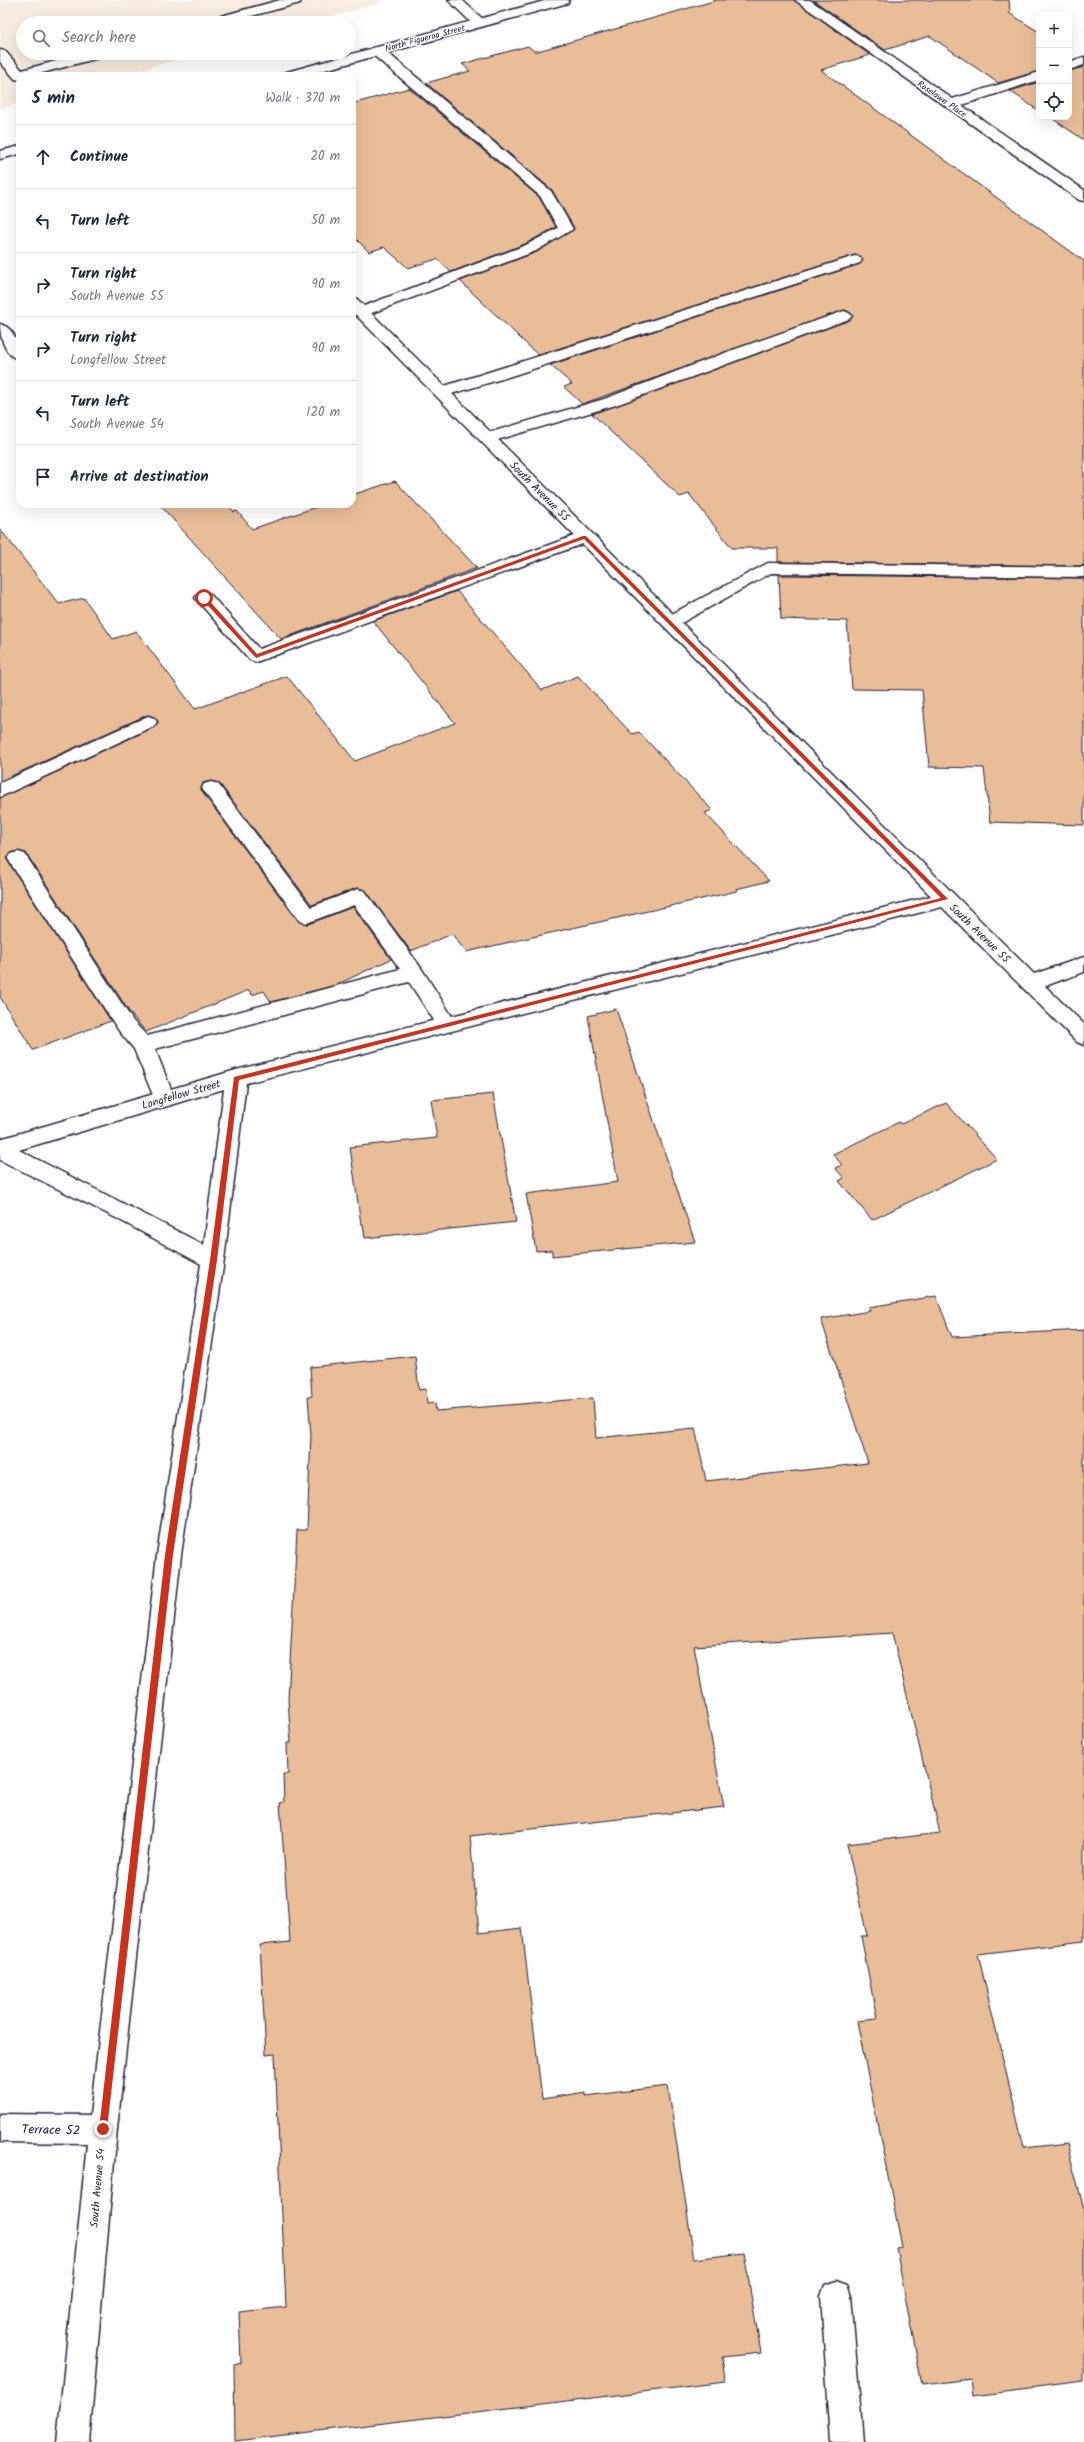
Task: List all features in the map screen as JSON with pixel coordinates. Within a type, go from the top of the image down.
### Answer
[{"type":"street","points":[[236,16],[294,0]]},
{"type":"street","points":[[454,0],[480,23]]},
{"type":"street","name":"North Figueroa Street","points":[[356,57],[563,0]]},
{"type":"street","name":"Roselawn Place","points":[[801,0],[1084,197]]},
{"type":"street","points":[[357,307],[531,248],[566,229],[546,194],[377,51]]},
{"type":"street","points":[[0,54],[16,72]]},
{"type":"street","points":[[34,72],[76,60]]},
{"type":"street","name":"North Figueroa Street","points":[[302,72],[345,60]]},
{"type":"street","points":[[1072,65],[1084,61]]},
{"type":"street","points":[[951,104],[1036,77]]},
{"type":"street","points":[[0,155],[16,151]]},
{"type":"street","points":[[441,392],[506,373],[855,260]]},
{"type":"street","name":"South Avenue 55","points":[[357,307],[945,899],[1084,1036]]},
{"type":"street","points":[[487,438],[610,402],[736,354],[844,316]]},
{"type":"street","points":[[9,333],[16,346]]},
{"type":"street","points":[[204,598],[256,656],[585,537]]},
{"type":"street","points":[[670,622],[768,568],[1084,572]]},
{"type":"street","points":[[0,791],[148,722]]},
{"type":"street","points":[[211,788],[307,916],[358,896],[414,973],[446,1024]]},
{"type":"street","points":[[18,859],[126,1026],[142,1045],[164,1099]]},
{"type":"street","name":"Longfellow Street","points":[[0,1149],[236,1078],[945,899]]},
{"type":"street","points":[[1031,983],[1084,964]]},
{"type":"street","points":[[142,1045],[414,973]]},
{"type":"street","name":"South Avenue 54","points":[[73,2442],[103,2129],[169,1555],[214,1260],[236,1078]]},
{"type":"street","points":[[0,1149],[214,1260]]},
{"type":"street","name":"Terrace 52","points":[[0,2128],[103,2129]]},
{"type":"street","points":[[836,2296],[847,2442]]},
{"type":"shaded area","points":[[0,0],[382,0],[380,3],[333,16],[16,16],[16,60],[176,60],[132,72],[16,72],[16,104],[0,109]]},
{"type":"building","points":[[717,0],[794,0],[870,55],[821,70],[1084,261],[1084,566],[778,562],[778,548],[732,548],[689,494],[680,497],[592,414],[850,320],[853,315],[845,310],[582,404],[564,387],[572,384],[550,365],[860,264],[863,259],[860,256],[855,255],[538,355],[460,281],[537,252],[574,228],[552,190],[426,83],[470,71],[462,64],[528,46],[534,51],[538,51]]},
{"type":"building","points":[[813,0],[1009,0],[1009,13],[1036,30],[1036,72],[998,83],[930,36],[885,50]]},
{"type":"building","points":[[1084,67],[1084,140],[1054,120],[1072,120],[1072,70]]},
{"type":"building","points":[[1036,83],[1036,109],[1010,91]]},
{"type":"building","points":[[409,88],[539,197],[556,227],[525,244],[451,272],[437,259],[408,268],[384,247],[369,252],[356,239],[356,103]]},
{"type":"building","points":[[395,481],[477,568],[281,639],[163,508],[230,508],[234,512],[237,511],[252,529],[313,508],[356,508],[356,494]]},
{"type":"building","points":[[0,529],[59,604],[84,598],[113,639],[136,631],[195,709],[287,676],[355,761],[455,723],[373,621],[457,591],[542,690],[578,676],[632,734],[639,732],[712,810],[705,813],[769,881],[736,889],[737,891],[466,952],[452,934],[411,951],[365,890],[357,888],[312,905],[219,783],[211,781],[203,783],[201,789],[203,793],[299,922],[308,924],[353,907],[391,959],[336,985],[271,1002],[264,991],[252,995],[249,990],[146,1032],[130,1013],[26,853],[18,851],[10,853],[7,860],[111,1021],[33,1050],[0,997],[0,798],[155,727],[158,722],[154,717],[147,715],[0,781]]},
{"type":"building","points":[[779,575],[1084,578],[1084,825],[990,822],[984,768],[929,767],[922,690],[852,689],[847,621],[781,619]]},
{"type":"building","points":[[616,1009],[695,1242],[552,1256],[552,1250],[536,1251],[526,1194],[618,1182],[588,1016]]},
{"type":"building","points":[[493,1094],[516,1222],[365,1238],[363,1224],[361,1224],[350,1147],[437,1138],[431,1100]]},
{"type":"building","points":[[946,1103],[997,1159],[872,1220],[839,1181],[844,1178],[835,1168],[842,1165],[833,1154],[899,1122],[901,1124]]},
{"type":"building","points":[[936,1296],[952,1337],[1084,1330],[1084,1941],[978,1954],[1024,2148],[1067,2143],[1084,2210],[1084,2382],[972,2396],[970,2379],[922,2385],[896,2248],[902,2247],[857,2021],[877,2019],[861,1936],[867,1936],[847,1844],[940,1833],[892,1633],[694,1646],[724,1807],[470,1836],[479,1933],[522,1928],[542,2099],[586,2092],[586,2096],[668,2086],[694,2259],[744,2253],[761,2353],[722,2357],[725,2382],[235,2441],[234,2365],[241,2363],[239,2312],[286,2307],[275,2054],[266,2055],[260,1945],[290,1942],[280,1803],[284,1802],[283,1774],[288,1774],[287,1743],[291,1743],[288,1700],[297,1530],[307,1530],[311,1435],[308,1397],[312,1396],[310,1367],[415,1356],[419,1390],[426,1389],[427,1404],[435,1403],[436,1411],[593,1398],[596,1438],[695,1428],[706,1481],[868,1463],[821,1319],[870,1311],[869,1307]]},
{"type":"route","points":[[103,2129],[169,1555],[214,1260],[236,1078],[945,899],[585,537],[256,656],[204,598]]}]
